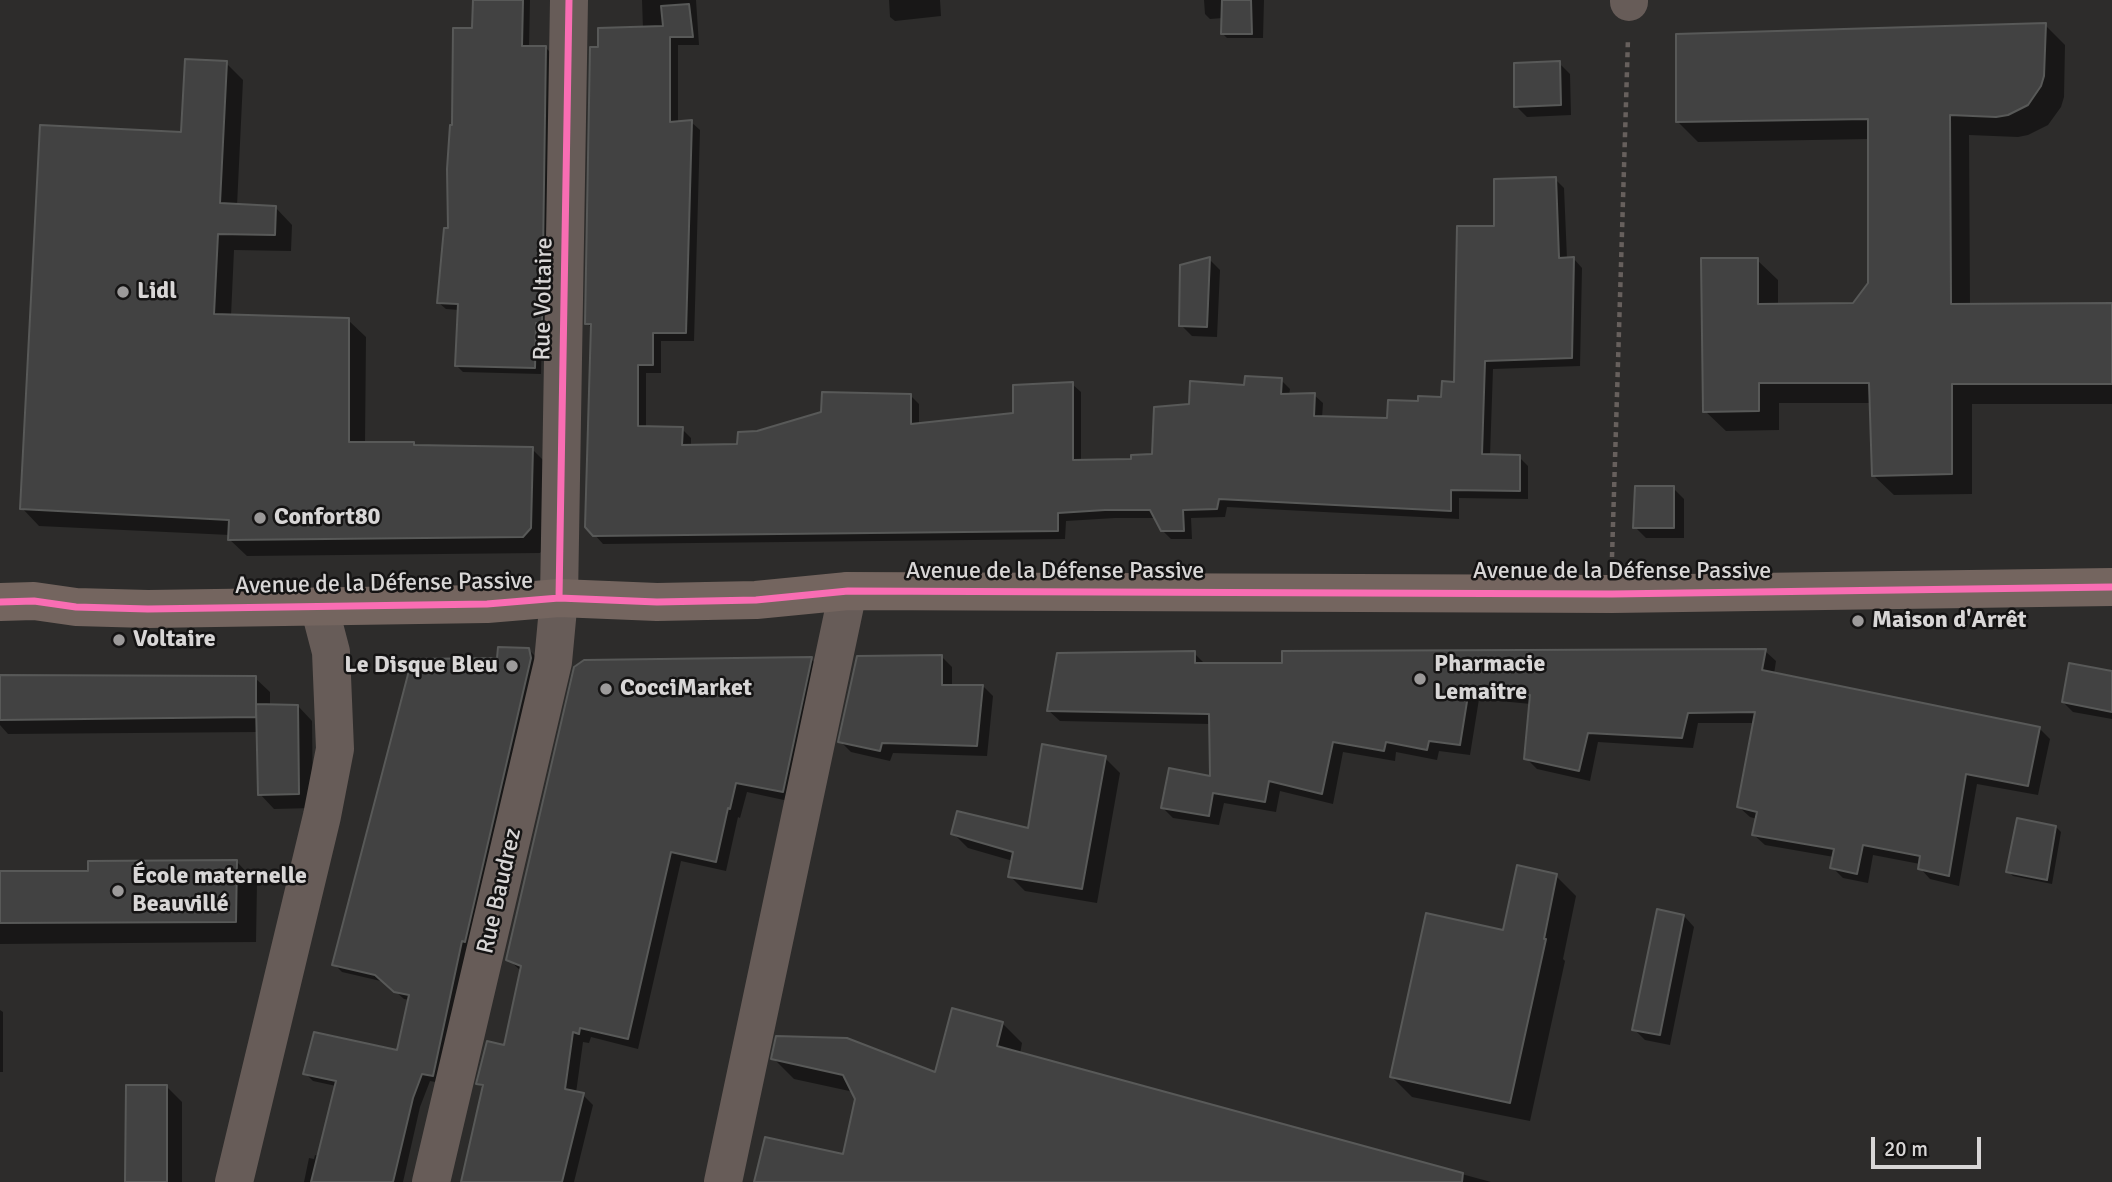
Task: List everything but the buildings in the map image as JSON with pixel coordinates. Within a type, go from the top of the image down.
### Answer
[{"type":"main road","name":"Avenue de la Défense Passive","points":[[0,602],[34,601],[76,607],[148,609],[487,604],[559,598],[657,602],[744,600],[848,591],[1612,594],[2112,587]]},
{"type":"street","name":"Rue Voltaire","points":[[559,598],[569,0]]},
{"type":"street","points":[[723,1182],[848,591]]},
{"type":"street","name":"Rue Baudrez","points":[[431,1182],[550,684],[559,598]]},
{"type":"street","points":[[234,1182],[322,816],[335,749],[331,652],[319,606]]},
{"type":"path","points":[[1612,594],[1629,1]]},
{"type":"cycle path","points":[[559,598],[569,0]]},
{"type":"cycle path","points":[[0,602],[34,601],[76,607],[148,609],[487,604],[559,598],[657,602],[756,600],[848,591],[1612,594],[2112,587]]},
{"type":"place","name":"Lidl","points":[[123,292]]},
{"type":"place","name":"Confort80","points":[[260,518]]},
{"type":"place","name":"Maison d'Arrêt","points":[[1858,621]]},
{"type":"place","name":"Voltaire","points":[[119,640]]},
{"type":"place","name":"Le Disque Bleu","points":[[512,666]]},
{"type":"place","name":"Pharmacie Lemaitre","points":[[1420,679]]},
{"type":"place","name":"CocciMarket","points":[[606,689]]},
{"type":"place","name":"École maternelle Beauvillé","points":[[118,891]]}]
